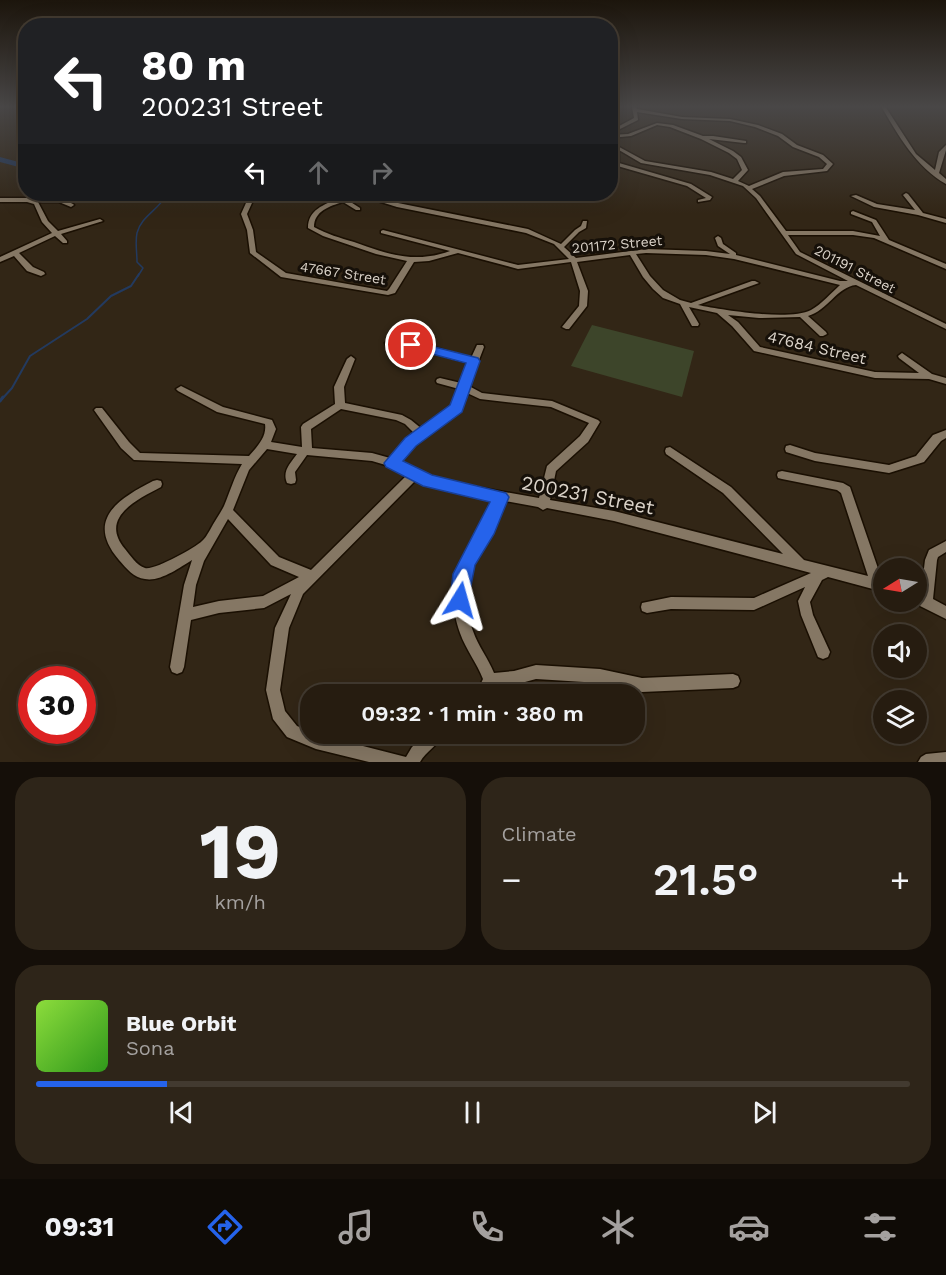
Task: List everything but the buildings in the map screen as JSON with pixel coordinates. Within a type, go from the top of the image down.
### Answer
[{"type":"street","points":[[710,142],[735,154],[740,161],[745,171],[735,181]]},
{"type":"street","points":[[749,188],[783,174],[829,168],[830,164],[821,156],[788,142]]},
{"type":"street","points":[[906,142],[914,155],[942,178]]},
{"type":"street","name":"201191 Street","points":[[618,146],[643,162],[735,181],[749,188],[798,253],[850,283],[946,327]]},
{"type":"street","points":[[942,178],[942,152],[946,147]]},
{"type":"street","points":[[618,165],[694,187],[709,198],[700,201]]},
{"type":"street","points":[[906,195],[920,213]]},
{"type":"street","points":[[854,196],[867,200],[871,205],[920,213],[946,222]]},
{"type":"street","points":[[0,200],[18,200]]},
{"type":"street","points":[[31,201],[36,203],[45,222],[65,242]]},
{"type":"street","points":[[62,201],[71,205]]},
{"type":"street","name":"47667 Street","points":[[250,201],[244,214],[250,230],[252,250],[260,260],[284,275],[388,293],[392,291],[411,261]]},
{"type":"street","points":[[340,201],[316,211],[312,216],[311,228],[378,254],[411,261],[431,259],[458,251]]},
{"type":"street","points":[[344,201],[358,210]]},
{"type":"street","points":[[395,201],[528,231],[561,247],[573,259],[584,291],[584,302],[566,327]]},
{"type":"street","points":[[853,213],[874,221],[886,240]]},
{"type":"street","points":[[0,260],[57,233],[100,221]]},
{"type":"street","points":[[561,247],[584,227],[585,222]]},
{"type":"street","name":"201172 Street","points":[[383,232],[518,267],[654,251],[706,253],[850,283]]},
{"type":"street","points":[[785,233],[853,233],[886,240],[946,267]]},
{"type":"street","points":[[718,238],[723,248],[750,261]]},
{"type":"street","points":[[632,253],[654,287],[667,297],[686,304],[759,316],[813,312],[850,283]]},
{"type":"street","points":[[16,254],[30,269],[41,274]]},
{"type":"street","points":[[686,304],[755,283]]},
{"type":"street","points":[[686,304],[694,324]]},
{"type":"street","name":"47684 Street","points":[[715,309],[732,321],[757,349],[875,375],[929,376]]},
{"type":"street","points":[[801,314],[823,334]]},
{"type":"street","points":[[389,343],[423,347],[473,361]]},
{"type":"street","points":[[392,463],[421,434],[456,408],[480,347]]},
{"type":"street","points":[[902,356],[929,376],[946,381]]},
{"type":"street","points":[[340,405],[339,387],[351,359]]},
{"type":"street","points":[[440,381],[464,387],[480,396],[552,404],[596,422],[584,440],[551,469],[543,505]]},
{"type":"street","points":[[177,667],[190,585],[204,546],[227,511],[245,468],[266,445],[271,429],[267,421],[250,419],[220,410],[181,389]]},
{"type":"street","points":[[291,480],[290,472],[305,451],[306,427],[340,405],[399,417],[421,434]]},
{"type":"street","points":[[99,410],[125,445],[138,457],[251,460]]},
{"type":"street","points":[[790,449],[814,457],[889,469],[920,459],[937,438],[946,434]]},
{"type":"street","name":"200231 Street","points":[[266,445],[372,457],[392,463],[414,475],[448,486],[543,505],[614,516],[800,564],[823,573],[873,584]]},
{"type":"street","points":[[670,451],[727,490],[800,564]]},
{"type":"street","points":[[187,615],[219,607],[264,602],[309,578],[336,555],[414,475]]},
{"type":"street","points":[[782,476],[839,486],[846,490],[873,565]]},
{"type":"street","points":[[157,484],[137,495],[116,512],[109,529],[112,545],[138,571],[145,574],[173,564],[204,546]]},
{"type":"street","points":[[490,680],[466,633],[461,614],[460,585],[467,562],[488,529],[501,497]]},
{"type":"street","points":[[227,511],[275,561],[309,578]]},
{"type":"street","points":[[927,576],[933,554],[946,546]]},
{"type":"street","points":[[647,607],[671,603],[754,604],[823,573]]},
{"type":"street","points":[[823,573],[804,601],[807,615],[823,652]]},
{"type":"street","points":[[309,578],[293,600],[282,628],[273,690],[278,714],[292,732],[316,741],[400,762]]},
{"type":"street","points":[[927,602],[946,613]]},
{"type":"street","points":[[490,680],[514,678],[536,672],[600,676],[642,685],[733,681]]},
{"type":"street","points":[[488,684],[490,680]]},
{"type":"street","points":[[411,762],[425,744]]},
{"type":"street","points":[[926,762],[946,760]]},
{"type":"green space","points":[[592,325],[694,351],[682,397],[571,366]]},
{"type":"waterway","points":[[0,159],[18,166]]},
{"type":"waterway","points":[[138,276],[143,268],[137,262],[137,233],[142,222],[162,201]]},
{"type":"waterway","points":[[2,399],[12,388],[30,356],[87,319],[111,296],[131,286],[139,274]]},
{"type":"waterway","points":[[0,401],[3,397]]},
{"type":"route","points":[[411,345],[440,353],[454,354],[462,360],[473,361],[456,408],[411,442],[392,463],[429,481],[501,497],[488,529],[462,574],[460,600]]}]
